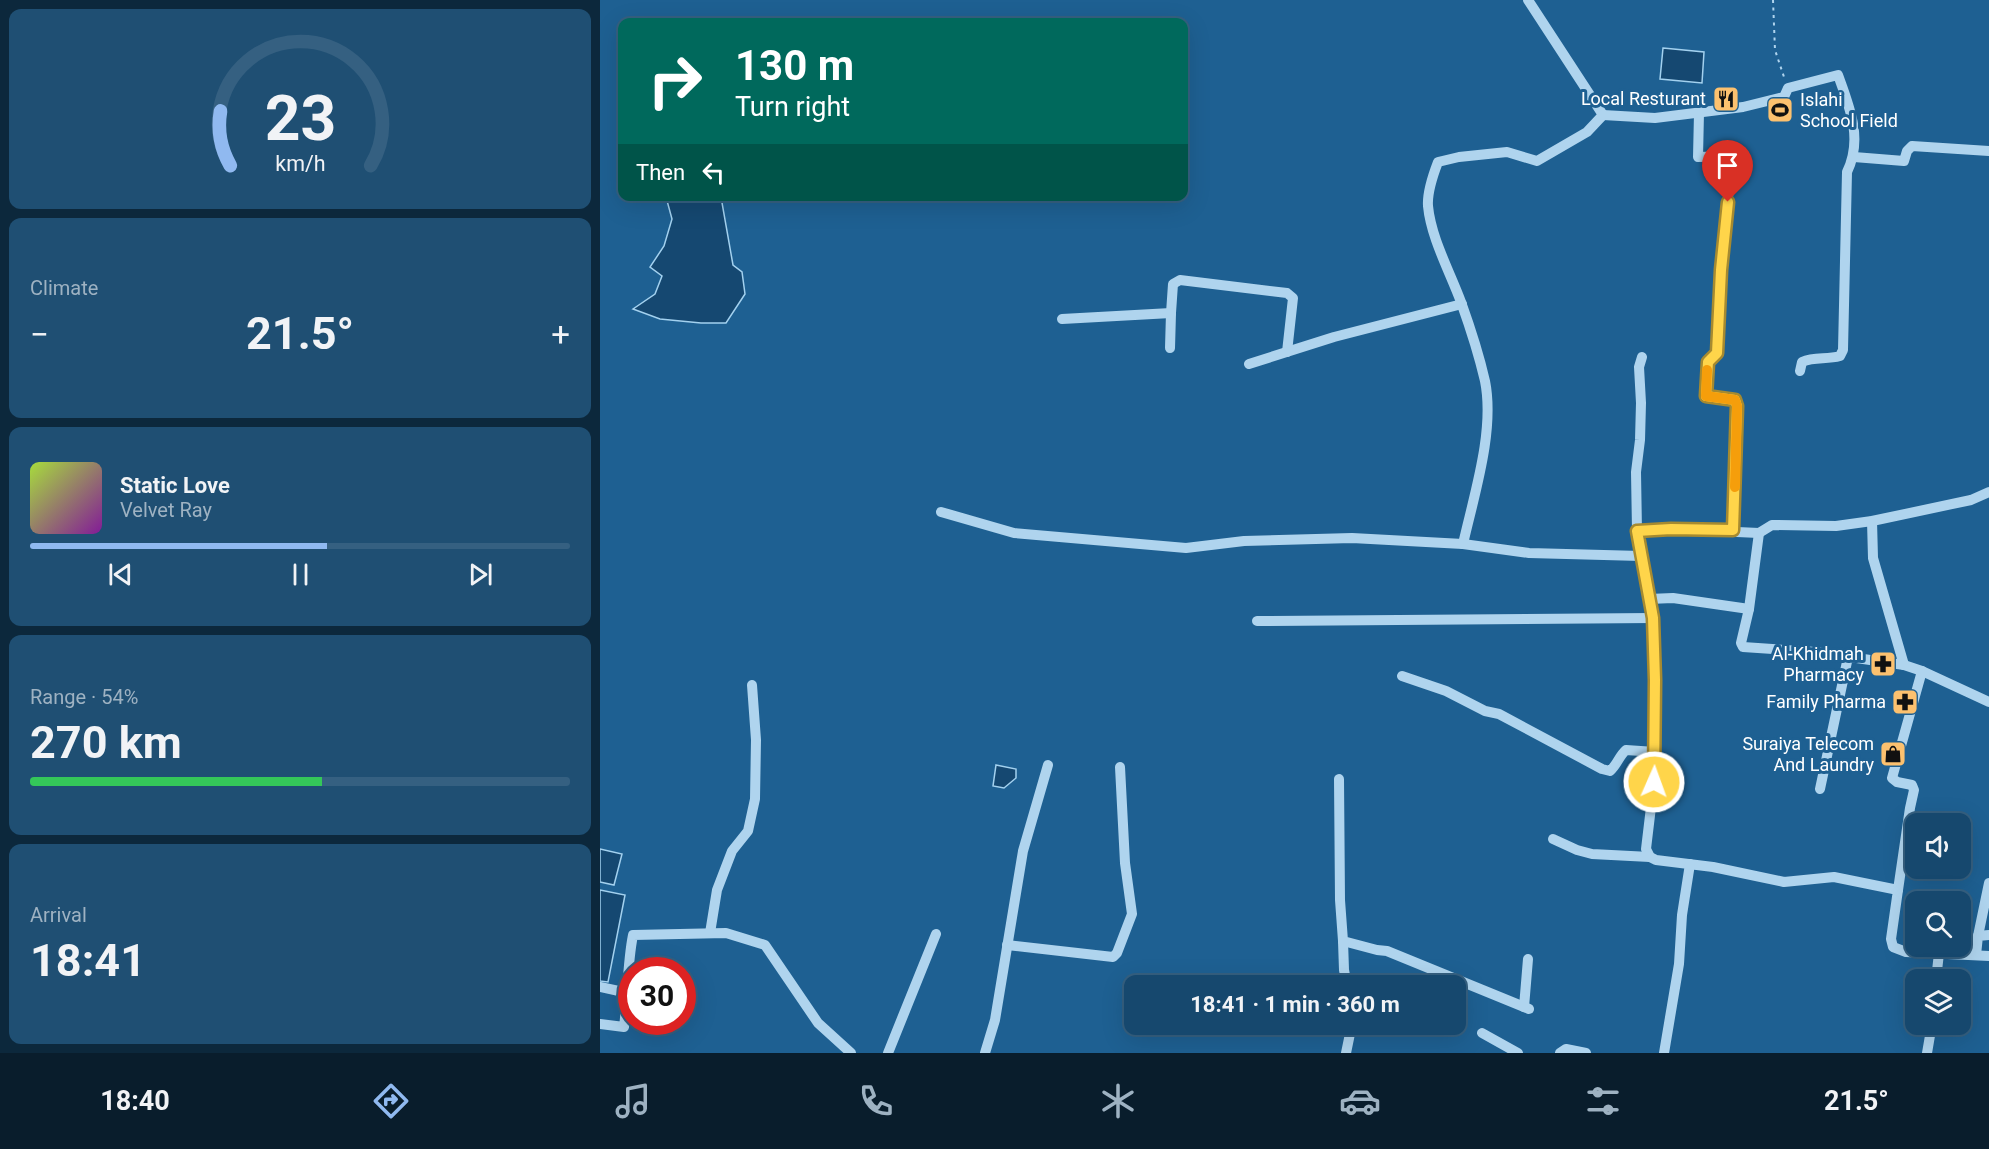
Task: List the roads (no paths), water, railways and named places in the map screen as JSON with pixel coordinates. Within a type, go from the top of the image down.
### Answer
[{"type":"street","points":[[1528,0],[1603,115]]},
{"type":"street","points":[[1603,115],[1655,118],[1743,107],[1784,96],[1788,88],[1838,75],[1853,116],[1854,157],[1847,172],[1843,350],[1840,356],[1812,357],[1802,362],[1800,371]]},
{"type":"street","points":[[1699,113],[1698,157],[1732,156],[1721,270],[1717,353],[1708,362],[1706,396],[1735,400],[1737,406],[1733,530]]},
{"type":"street","points":[[1462,544],[1482,461],[1487,417],[1485,382],[1462,304],[1441,253],[1428,205],[1430,187],[1438,162],[1459,157],[1507,152],[1537,161],[1587,132],[1603,115]]},
{"type":"street","points":[[1854,157],[1904,161],[1907,151],[1912,146],[1989,151]]},
{"type":"street","points":[[1170,348],[1173,284],[1180,280],[1287,293],[1293,298],[1287,352]]},
{"type":"street","points":[[1249,364],[1334,337],[1462,304]]},
{"type":"street","points":[[1062,320],[1171,313]]},
{"type":"street","points":[[1642,357],[1639,367],[1640,440],[1636,472],[1637,531],[1653,618],[1655,752],[1646,849],[1650,857]]},
{"type":"street","points":[[1637,531],[1671,529],[1759,532],[1772,525],[1836,526],[1872,521],[1971,500],[1989,492]]},
{"type":"street","points":[[941,512],[1014,533],[1186,548],[1244,541],[1352,538],[1462,544],[1529,553],[1641,556]]},
{"type":"street","points":[[1872,521],[1873,558],[1904,665]]},
{"type":"street","points":[[1759,532],[1749,609],[1741,643],[1743,647],[1816,652],[1904,665],[1989,702]]},
{"type":"street","points":[[1649,599],[1673,597],[1749,609]]},
{"type":"street","points":[[1257,621],[1653,618]]},
{"type":"street","points":[[1820,789],[1848,657]]},
{"type":"street","points":[[1905,952],[1893,947],[1891,939],[1914,790],[1912,785],[1897,782],[1892,778],[1922,671]]},
{"type":"street","points":[[1402,676],[1446,691],[1485,711],[1499,714],[1602,769],[1610,771],[1626,750],[1655,752]]},
{"type":"street","points":[[710,933],[717,890],[732,850],[748,831],[755,799],[756,740],[752,685]]},
{"type":"street","points":[[985,1053],[994,1020],[1023,851],[1048,765]]},
{"type":"street","points":[[1007,945],[1113,957],[1117,953],[1132,914],[1125,863],[1120,767]]},
{"type":"street","points":[[1338,779],[1340,900],[1345,975]]},
{"type":"street","points":[[1554,839],[1592,854],[1650,857],[1656,860],[1690,864],[1784,882],[1834,878],[1898,890]]},
{"type":"street","points":[[1664,1053],[1679,964],[1682,915],[1690,864]]},
{"type":"street","points":[[1976,955],[1984,935],[1989,883]]},
{"type":"street","points":[[629,957],[633,935],[726,933],[765,945],[818,1023],[851,1053]]},
{"type":"street","points":[[888,1053],[936,934]]},
{"type":"street","points":[[1343,941],[1387,951],[1527,1008],[1528,959]]},
{"type":"street","points":[[1971,955],[1989,956]]},
{"type":"street","points":[[600,987],[618,991]]},
{"type":"street","points":[[600,1024],[618,1026]]},
{"type":"street","points":[[1482,1033],[1518,1053]]},
{"type":"street","points":[[1346,1053],[1350,1035]]},
{"type":"street","points":[[1927,1053],[1930,1035]]},
{"type":"street","points":[[1560,1053],[1566,1049],[1586,1053]]},
{"type":"water","points":[[1663,48],[1704,52],[1702,83],[1660,79]]},
{"type":"water","points":[[667,201],[722,201],[733,265],[742,272],[745,294],[726,323],[660,319],[633,309],[655,294],[662,276],[650,267],[664,246],[672,219]]},
{"type":"water","points":[[996,765],[1016,769],[1016,778],[1004,788],[993,786]]},
{"type":"water","points":[[600,849],[622,854],[614,885],[600,882]]},
{"type":"water","points":[[600,890],[625,895],[608,982],[600,981]]},
{"type":"place","name":"Local Resturant","points":[[1726,99]]},
{"type":"place","name":"Islahi School Field","points":[[1780,110]]},
{"type":"place","name":"Al-Khidmah Pharmacy","points":[[1883,664]]},
{"type":"place","name":"Family Pharma","points":[[1905,702]]},
{"type":"place","name":"Suraiya Telecom And Laundry","points":[[1893,754]]}]
